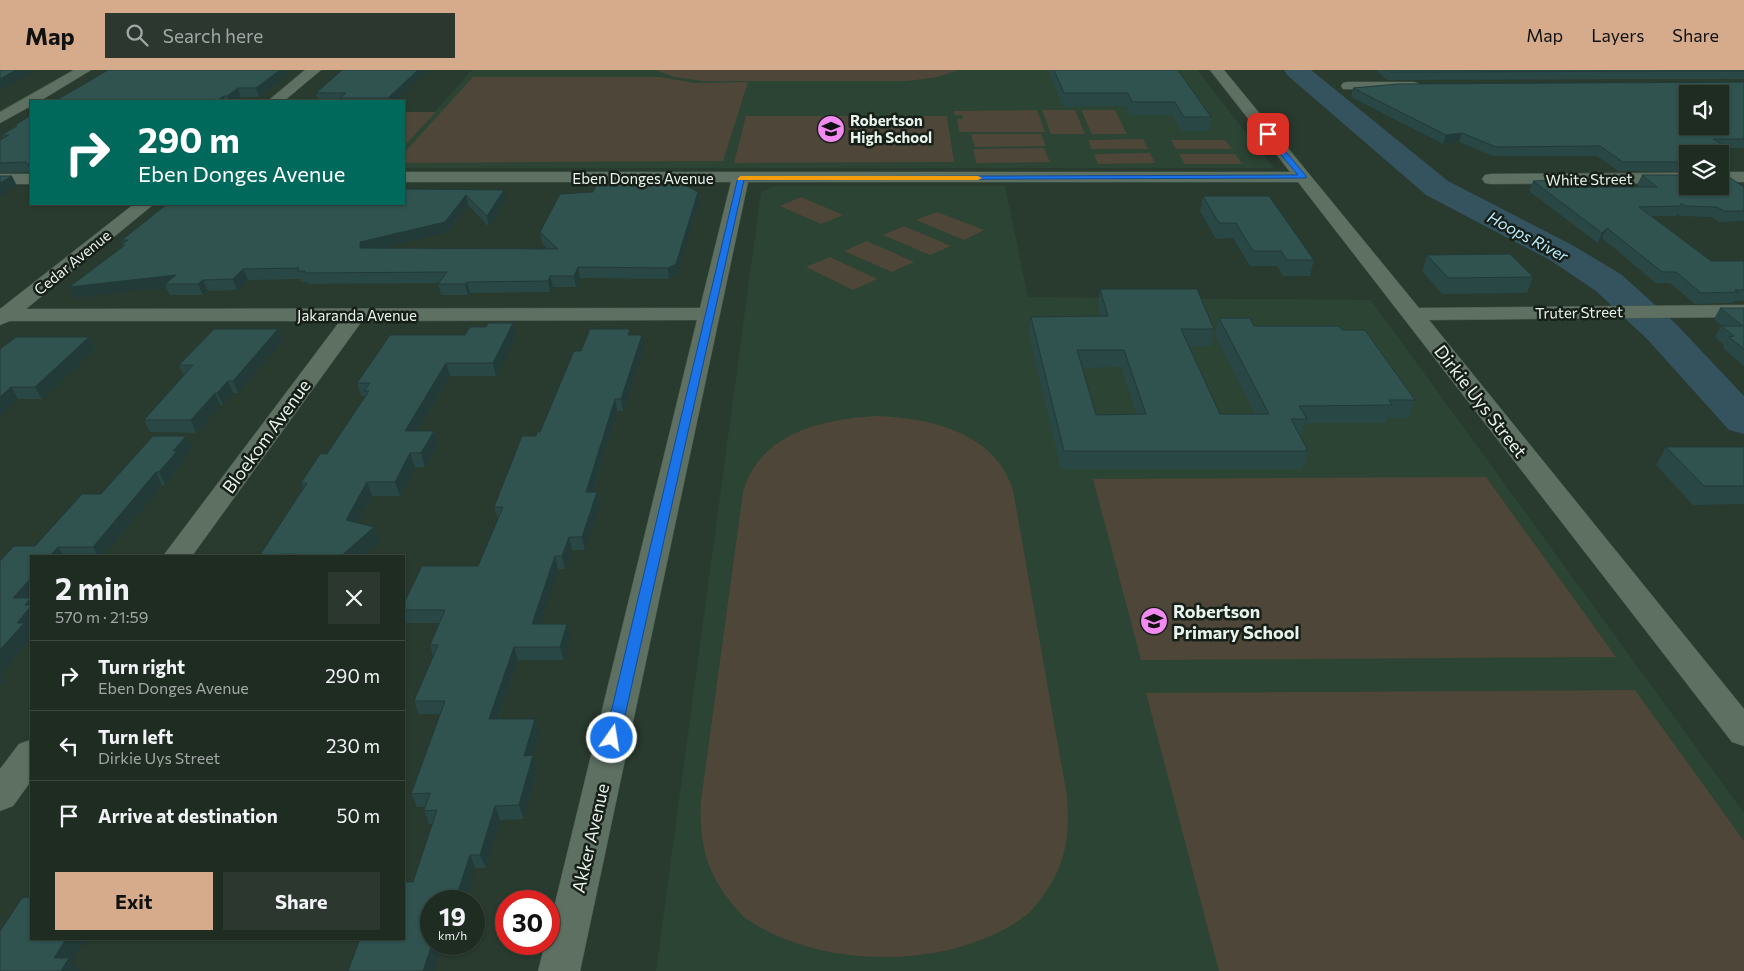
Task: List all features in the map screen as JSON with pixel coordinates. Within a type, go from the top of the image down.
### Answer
[{"type":"street","points":[[32,100],[84,70]]},
{"type":"street","points":[[275,100],[314,70]]},
{"type":"street","name":"Dirkie Uys Street","points":[[1217,70],[1413,314],[1744,733]]},
{"type":"street","points":[[1348,86],[1427,86]]},
{"type":"street","points":[[0,118],[30,101]]},
{"type":"street","name":"Eben Donges Avenue","points":[[405,177],[1303,177]]},
{"type":"street","points":[[1729,177],[1744,177]]},
{"type":"street","points":[[0,179],[30,178]]},
{"type":"street","name":"Akker Avenue","points":[[559,971],[740,178]]},
{"type":"street","name":"White Street","points":[[1490,179],[1679,178]]},
{"type":"street","name":"Cedar Avenue","points":[[3,317],[144,205]]},
{"type":"street","name":"Truter Street","points":[[1413,314],[1744,311]]},
{"type":"street","name":"Jakaranda Avenue","points":[[3,317],[710,314]]},
{"type":"street","name":"Bloekom Avenue","points":[[178,555],[356,315]]},
{"type":"street","points":[[0,796],[30,755]]},
{"type":"shaded area","name":"Robertson High School","points":[[472,70],[1197,70],[1274,168],[405,168],[405,145]]},
{"type":"shaded area","points":[[656,70],[958,70],[938,77],[908,81],[703,81],[674,77]]},
{"type":"shaded area","points":[[473,77],[660,77],[694,83],[748,82],[723,161],[405,163],[405,152]]},
{"type":"shaded area","points":[[1037,110],[1045,132],[959,132],[957,119],[963,119],[962,115],[955,115],[954,111]]},
{"type":"shaded area","points":[[1042,110],[1075,110],[1085,134],[1051,134]]},
{"type":"shaded area","points":[[1081,110],[1115,110],[1127,134],[1092,134]]},
{"type":"shaded area","points":[[405,112],[436,112],[405,145]]},
{"type":"shaded area","points":[[746,116],[947,116],[954,162],[734,163]]},
{"type":"shaded area","points":[[971,134],[1041,134],[1046,146],[975,147]]},
{"type":"shaded area","points":[[1143,139],[1148,149],[1092,149],[1088,140]]},
{"type":"shaded area","points":[[1171,140],[1225,140],[1232,149],[1176,149]]},
{"type":"shaded area","points":[[1044,148],[1050,162],[976,163],[973,149]]},
{"type":"shaded area","points":[[1150,153],[1155,163],[1098,164],[1094,154]]},
{"type":"shaded area","points":[[1179,154],[1235,154],[1242,164],[1185,164]]},
{"type":"shaded area","name":"Robertson Primary School","points":[[775,186],[1005,186],[1028,297],[1371,300],[1744,813],[1744,971],[656,971],[761,192]]},
{"type":"shaded area","points":[[801,197],[843,215],[821,224],[780,206]]},
{"type":"shaded area","points":[[937,212],[984,230],[964,240],[916,220]]},
{"type":"shaded area","points":[[904,226],[951,246],[930,255],[883,235]]},
{"type":"shaded area","points":[[867,241],[914,262],[892,272],[844,251]]},
{"type":"shaded area","points":[[830,257],[877,279],[853,290],[806,267]]},
{"type":"shaded area","points":[[876,416],[918,420],[958,432],[992,454],[1004,470],[1013,490],[1067,796],[1068,816],[1066,841],[1060,866],[1047,891],[1029,913],[999,932],[964,946],[927,954],[887,957],[848,955],[810,947],[775,935],[744,917],[726,896],[711,871],[704,847],[701,821],[701,801],[743,492],[751,472],[763,456],[778,443],[796,433],[835,421]]},
{"type":"shaded area","points":[[1486,477],[1616,657],[1141,660],[1093,479]]},
{"type":"shaded area","points":[[1635,690],[1744,841],[1744,971],[1219,971],[1146,693]]},
{"type":"building","points":[[0,70],[16,70],[0,79]]},
{"type":"building","points":[[108,70],[280,70],[256,88],[238,88],[218,100],[57,100]]},
{"type":"building","points":[[342,70],[418,70],[388,98],[340,98],[346,93],[316,93]]},
{"type":"building","points":[[1054,70],[1178,70],[1211,117],[1184,117],[1175,102],[1132,102],[1128,93],[1064,93]]},
{"type":"building","points":[[1388,70],[1744,70],[1744,71],[1390,72]]},
{"type":"building","points":[[1744,82],[1744,139],[1713,139],[1723,145],[1679,145],[1679,162],[1623,162],[1600,146],[1496,147],[1462,133],[1446,135],[1353,88],[1398,84]]},
{"type":"building","points":[[30,116],[30,164],[28,165],[26,162],[0,163],[0,140],[9,135],[1,135],[17,126],[14,126]]},
{"type":"building","points":[[1642,175],[1679,175],[1679,195],[1729,195],[1729,177],[1744,187],[1744,211],[1724,211],[1717,207],[1685,206],[1681,203],[1681,206],[1639,207],[1711,261],[1744,261],[1744,290],[1735,290],[1738,292],[1701,293],[1676,272],[1662,272],[1607,228],[1602,233],[1533,181],[1566,180],[1574,187],[1657,187]]},
{"type":"building","points":[[0,176],[12,176],[0,183]]},
{"type":"building","points":[[598,182],[679,182],[698,192],[676,264],[668,268],[578,267],[574,276],[550,276],[548,281],[438,284],[447,272],[304,273],[305,271],[297,271],[299,268],[243,269],[233,279],[203,280],[198,284],[165,284],[176,275],[69,287],[125,245],[121,245],[128,240],[122,240],[166,205],[405,205],[405,189],[504,190],[487,216],[466,195],[445,222],[360,242],[360,248],[558,249],[540,232],[560,194],[593,192]]},
{"type":"building","points":[[1203,196],[1269,196],[1314,260],[1287,260],[1281,251],[1253,251],[1236,223],[1219,223]]},
{"type":"building","points":[[1510,254],[1533,277],[1448,278],[1427,255]]},
{"type":"building","points":[[1100,289],[1197,289],[1214,329],[1181,329],[1220,414],[1269,414],[1219,318],[1250,318],[1254,326],[1339,326],[1342,330],[1365,330],[1415,400],[1389,400],[1392,405],[1299,406],[1307,419],[1291,419],[1308,451],[1064,451],[1031,317],[1108,316]],"holes":[[[1077,350],[1124,350],[1146,414],[1096,415]]]},
{"type":"building","points":[[1720,308],[1744,308],[1744,349],[1729,337],[1734,336],[1721,326],[1743,326]]},
{"type":"building","points":[[488,323],[513,323],[493,363],[446,363],[405,431],[434,431],[421,453],[410,453],[395,482],[367,482],[346,520],[374,527],[342,555],[260,555],[307,483],[301,483],[320,454],[327,454],[369,391],[364,391],[370,383],[357,383],[390,335],[465,335],[470,327],[486,327]]},
{"type":"building","points":[[214,329],[278,329],[233,381],[228,381],[215,393],[191,420],[144,420],[193,365],[179,365]]},
{"type":"building","points":[[590,329],[630,329],[628,335],[642,335],[621,399],[615,399],[586,492],[597,492],[582,537],[569,537],[562,556],[555,556],[532,624],[567,624],[560,647],[514,647],[489,719],[535,719],[524,756],[533,755],[519,805],[495,806],[480,855],[470,855],[459,890],[420,890],[420,955],[428,955],[423,971],[348,971],[360,940],[405,940],[405,882],[413,882],[437,810],[424,811],[430,793],[411,794],[445,701],[414,701],[438,645],[430,645],[445,610],[405,610],[405,601],[422,566],[478,566],[503,507],[494,507],[522,436],[536,436],[537,432],[540,432],[574,351],[581,351]]},
{"type":"building","points":[[16,337],[89,337],[35,387],[11,387],[0,397],[0,349]]},
{"type":"building","points":[[153,436],[186,436],[173,451],[177,451],[159,472],[156,472],[93,547],[58,547],[51,555],[30,555],[30,579],[13,598],[30,598],[25,605],[30,605],[30,607],[17,623],[24,623],[0,650],[0,561],[14,546],[35,546],[82,494],[101,494]]},
{"type":"building","points":[[1666,447],[1744,447],[1744,486],[1704,486]]},
{"type":"building","points":[[29,897],[30,940],[65,940],[54,958],[69,958],[61,971],[0,971],[0,931],[22,898]]},
{"type":"waterway","name":"Hoops River","points":[[1296,70],[1437,188],[1562,253],[1609,283],[1662,332],[1744,421]]},
{"type":"slow traffic","points":[[740,179],[978,178]]},
{"type":"place","name":"Robertson High School","points":[[831,129]]},
{"type":"place","name":"Robertson Primary School","points":[[1154,621]]},
{"type":"route","points":[[612,738],[740,178],[1303,177],[1268,134]]}]
